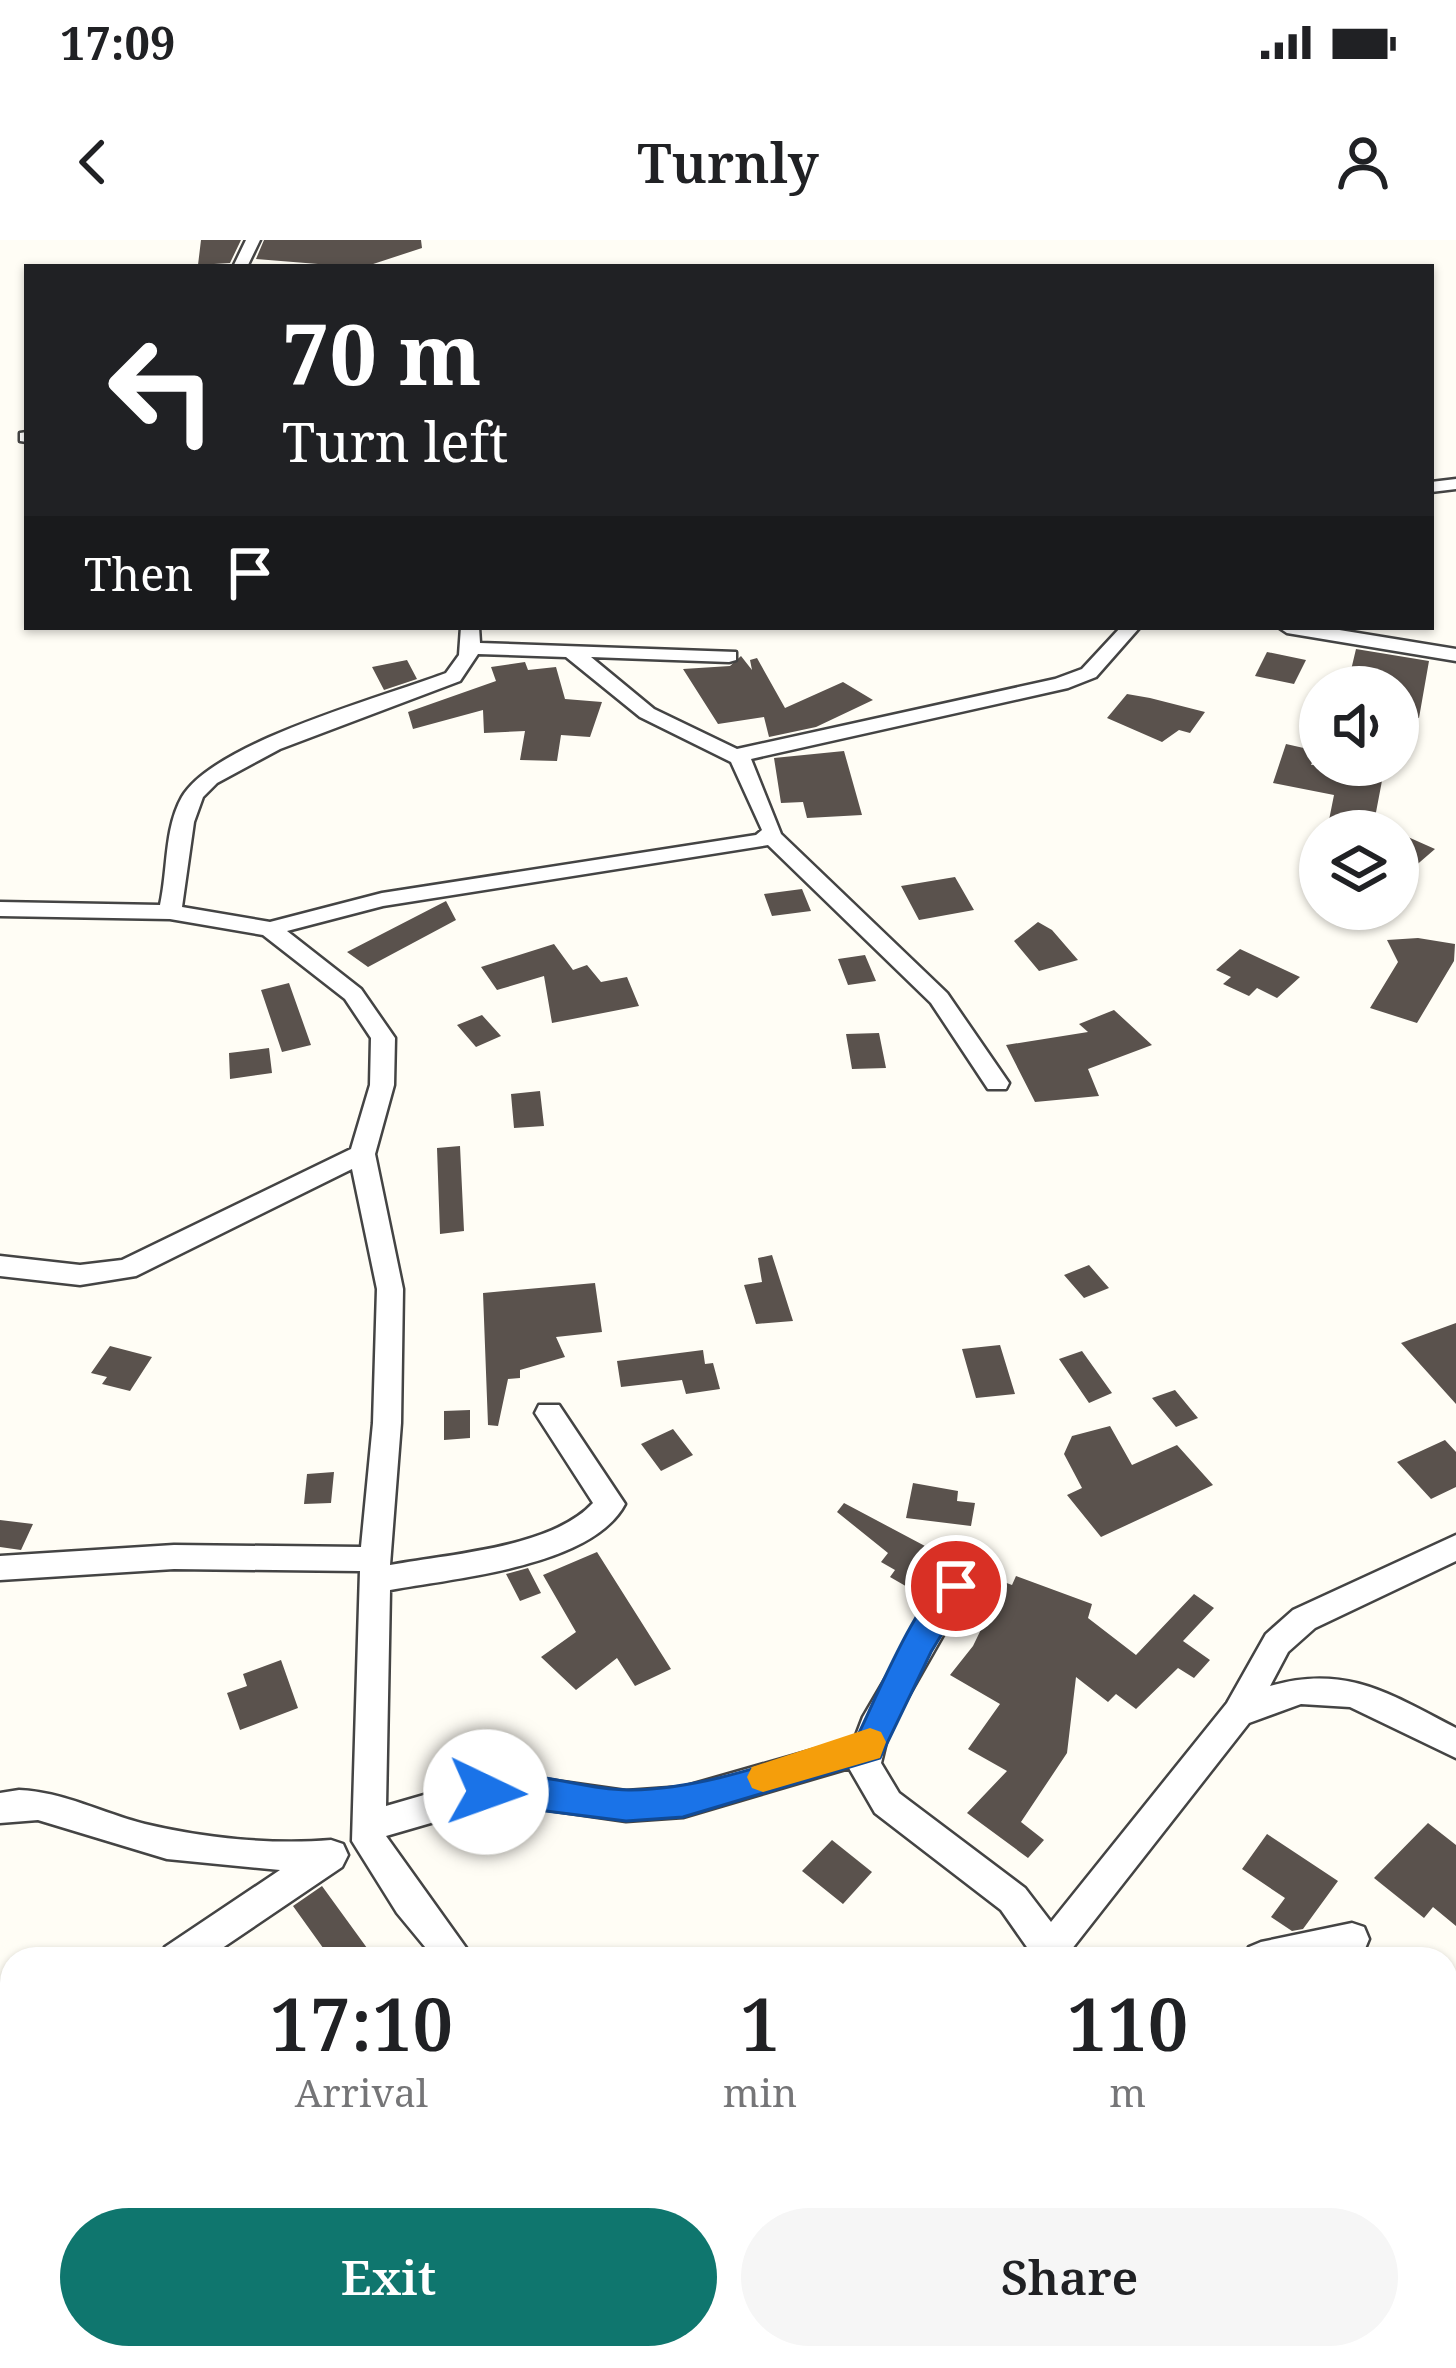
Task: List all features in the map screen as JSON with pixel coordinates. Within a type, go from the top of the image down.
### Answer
[{"type":"street","points":[[240,240],[253,240]]},
{"type":"street","points":[[740,758],[753,749],[1061,684],[1089,674],[1128,630]]},
{"type":"street","points":[[1305,630],[1456,655]]},
{"type":"street","points":[[170,912],[186,815],[204,781],[251,755],[453,677],[464,668],[471,637],[571,651],[729,656]]},
{"type":"street","points":[[571,651],[647,713],[740,758],[771,836],[939,998],[997,1083]]},
{"type":"street","points":[[0,909],[170,912],[270,929],[382,900],[742,846],[771,836]]},
{"type":"street","points":[[270,929],[353,994],[383,1038],[382,1085],[362,1154],[390,1289],[387,1423],[375,1570],[370,1833],[409,1902],[447,1947]]},
{"type":"street","points":[[0,1266],[80,1275],[127,1269],[362,1154]]},
{"type":"street","points":[[0,1568],[174,1557],[375,1570],[538,1545],[576,1534],[604,1516],[610,1504],[549,1413]]},
{"type":"street","points":[[1053,1947],[1238,1713],[1277,1643],[1304,1619],[1456,1547]]},
{"type":"street","points":[[956,1586],[919,1644],[864,1765],[887,1803],[1013,1899],[1042,1947]]},
{"type":"street","points":[[1238,1713],[1309,1686],[1334,1687],[1456,1744]]},
{"type":"street","points":[[195,1947],[370,1833],[486,1792],[514,1790],[626,1806],[683,1802],[868,1748]]},
{"type":"street","points":[[0,1808],[47,1805],[141,1838],[237,1855],[330,1856]]},
{"type":"street","points":[[1318,1947],[1352,1940]]},
{"type":"building","points":[[201,240],[241,240],[230,263],[198,264]]},
{"type":"building","points":[[264,240],[421,240],[422,248],[373,264],[256,259]]},
{"type":"building","points":[[1356,649],[1429,661],[1419,718],[1419,666],[1352,666]]},
{"type":"building","points":[[1267,652],[1306,660],[1294,684],[1255,676]]},
{"type":"building","points":[[741,656],[752,670],[750,660],[757,658],[785,708],[843,682],[873,700],[816,727],[769,737],[764,717],[718,724],[683,669],[730,666]]},
{"type":"building","points":[[407,660],[417,679],[384,690],[372,667]]},
{"type":"building","points":[[525,662],[528,670],[556,667],[565,699],[602,702],[590,737],[561,735],[557,761],[520,760],[525,731],[484,733],[483,710],[413,729],[408,712],[496,681],[491,667]]},
{"type":"building","points":[[1127,694],[1205,712],[1190,733],[1179,730],[1162,742],[1107,718]]},
{"type":"building","points":[[1286,744],[1299,747],[1299,786],[1381,786],[1376,810],[1331,810],[1334,795],[1273,783]]},
{"type":"building","points":[[844,751],[862,815],[807,818],[803,802],[781,803],[774,758]]},
{"type":"building","points":[[1419,842],[1435,849],[1419,863]]},
{"type":"building","points":[[955,877],[974,910],[919,920],[901,886]]},
{"type":"building","points":[[802,889],[811,911],[772,916],[764,894]]},
{"type":"building","points":[[446,901],[456,920],[368,967],[347,952]]},
{"type":"building","points":[[1038,922],[1052,930],[1078,960],[1039,971],[1014,941]]},
{"type":"building","points":[[1418,938],[1455,944],[1454,961],[1417,1023],[1370,1008],[1398,962],[1387,940]]},
{"type":"building","points":[[554,944],[573,970],[587,965],[601,982],[627,977],[639,1006],[552,1023],[544,976],[497,990],[481,967]]},
{"type":"building","points":[[1240,949],[1300,977],[1277,998],[1257,988],[1249,996],[1223,984],[1231,977],[1216,970]]},
{"type":"building","points":[[865,955],[876,981],[848,985],[838,959]]},
{"type":"building","points":[[289,983],[311,1045],[282,1052],[261,990]]},
{"type":"building","points":[[1114,1010],[1152,1045],[1088,1069],[1099,1096],[1035,1102],[1006,1045],[1088,1032],[1079,1024]]},
{"type":"building","points":[[482,1015],[501,1036],[476,1047],[457,1025]]},
{"type":"building","points":[[879,1033],[886,1068],[852,1069],[846,1034]]},
{"type":"building","points":[[269,1048],[272,1073],[230,1079],[229,1053]]},
{"type":"building","points":[[540,1091],[544,1126],[514,1128],[511,1094]]},
{"type":"building","points":[[460,1146],[464,1231],[440,1234],[437,1148]]},
{"type":"building","points":[[772,1255],[793,1321],[756,1324],[744,1285],[762,1282],[758,1258]]},
{"type":"building","points":[[1089,1265],[1109,1288],[1084,1298],[1064,1275]]},
{"type":"building","points":[[595,1283],[602,1332],[556,1337],[565,1357],[520,1370],[520,1378],[508,1379],[498,1426],[488,1425],[483,1293]]},
{"type":"building","points":[[1456,1323],[1456,1404],[1401,1343]]},
{"type":"building","points":[[1000,1345],[1015,1394],[976,1398],[962,1349]]},
{"type":"building","points":[[110,1346],[152,1357],[130,1391],[102,1384],[107,1377],[91,1373]]},
{"type":"building","points":[[703,1350],[705,1364],[713,1363],[720,1389],[686,1394],[682,1380],[621,1387],[617,1361]]},
{"type":"building","points":[[1082,1351],[1112,1393],[1089,1403],[1059,1359]]},
{"type":"building","points":[[1175,1390],[1198,1418],[1176,1427],[1152,1398]]},
{"type":"building","points":[[470,1410],[470,1438],[444,1440],[444,1411]]},
{"type":"building","points":[[1110,1426],[1132,1465],[1177,1445],[1213,1485],[1101,1537],[1067,1495],[1082,1488],[1064,1454],[1072,1436]]},
{"type":"building","points":[[673,1429],[693,1455],[661,1471],[641,1444]]},
{"type":"building","points":[[1445,1440],[1456,1452],[1456,1487],[1431,1499],[1397,1462]]},
{"type":"building","points":[[334,1472],[331,1503],[304,1504],[307,1474]]},
{"type":"building","points":[[913,1483],[958,1491],[957,1501],[975,1503],[971,1526],[906,1518]]},
{"type":"building","points":[[844,1503],[957,1563],[931,1591],[921,1585],[916,1592],[890,1577],[895,1570],[881,1562],[888,1553],[837,1512]]},
{"type":"building","points":[[0,1520],[33,1524],[21,1550],[0,1547]]},
{"type":"building","points":[[597,1552],[671,1669],[635,1686],[617,1658],[576,1690],[541,1657],[576,1632],[543,1575]]},
{"type":"building","points":[[528,1568],[541,1593],[520,1601],[506,1574]]},
{"type":"building","points":[[1016,1576],[1092,1604],[1088,1618],[1136,1655],[1194,1594],[1214,1608],[1183,1641],[1210,1660],[1194,1678],[1178,1668],[1136,1709],[1116,1694],[1108,1702],[1076,1677],[1067,1753],[1021,1822],[1044,1840],[1028,1858],[967,1813],[1007,1771],[968,1749],[1000,1704],[950,1675],[973,1646],[1004,1582],[1012,1585]]},
{"type":"building","points":[[281,1660],[298,1708],[240,1730],[227,1693],[247,1686],[243,1674]]},
{"type":"building","points":[[1428,1823],[1456,1845],[1456,1926],[1433,1907],[1424,1918],[1374,1878]]},
{"type":"building","points":[[1267,1834],[1338,1881],[1303,1929],[1292,1931],[1271,1917],[1285,1898],[1242,1869]]},
{"type":"building","points":[[832,1840],[872,1872],[843,1904],[802,1871]]},
{"type":"building","points":[[322,1886],[366,1947],[322,1947],[293,1906]]},
{"type":"slow traffic","points":[[763,1777],[868,1748],[870,1742]]},
{"type":"route","points":[[486,1792],[514,1790],[626,1806],[683,1802],[868,1748],[874,1727],[919,1644],[956,1586]]}]
